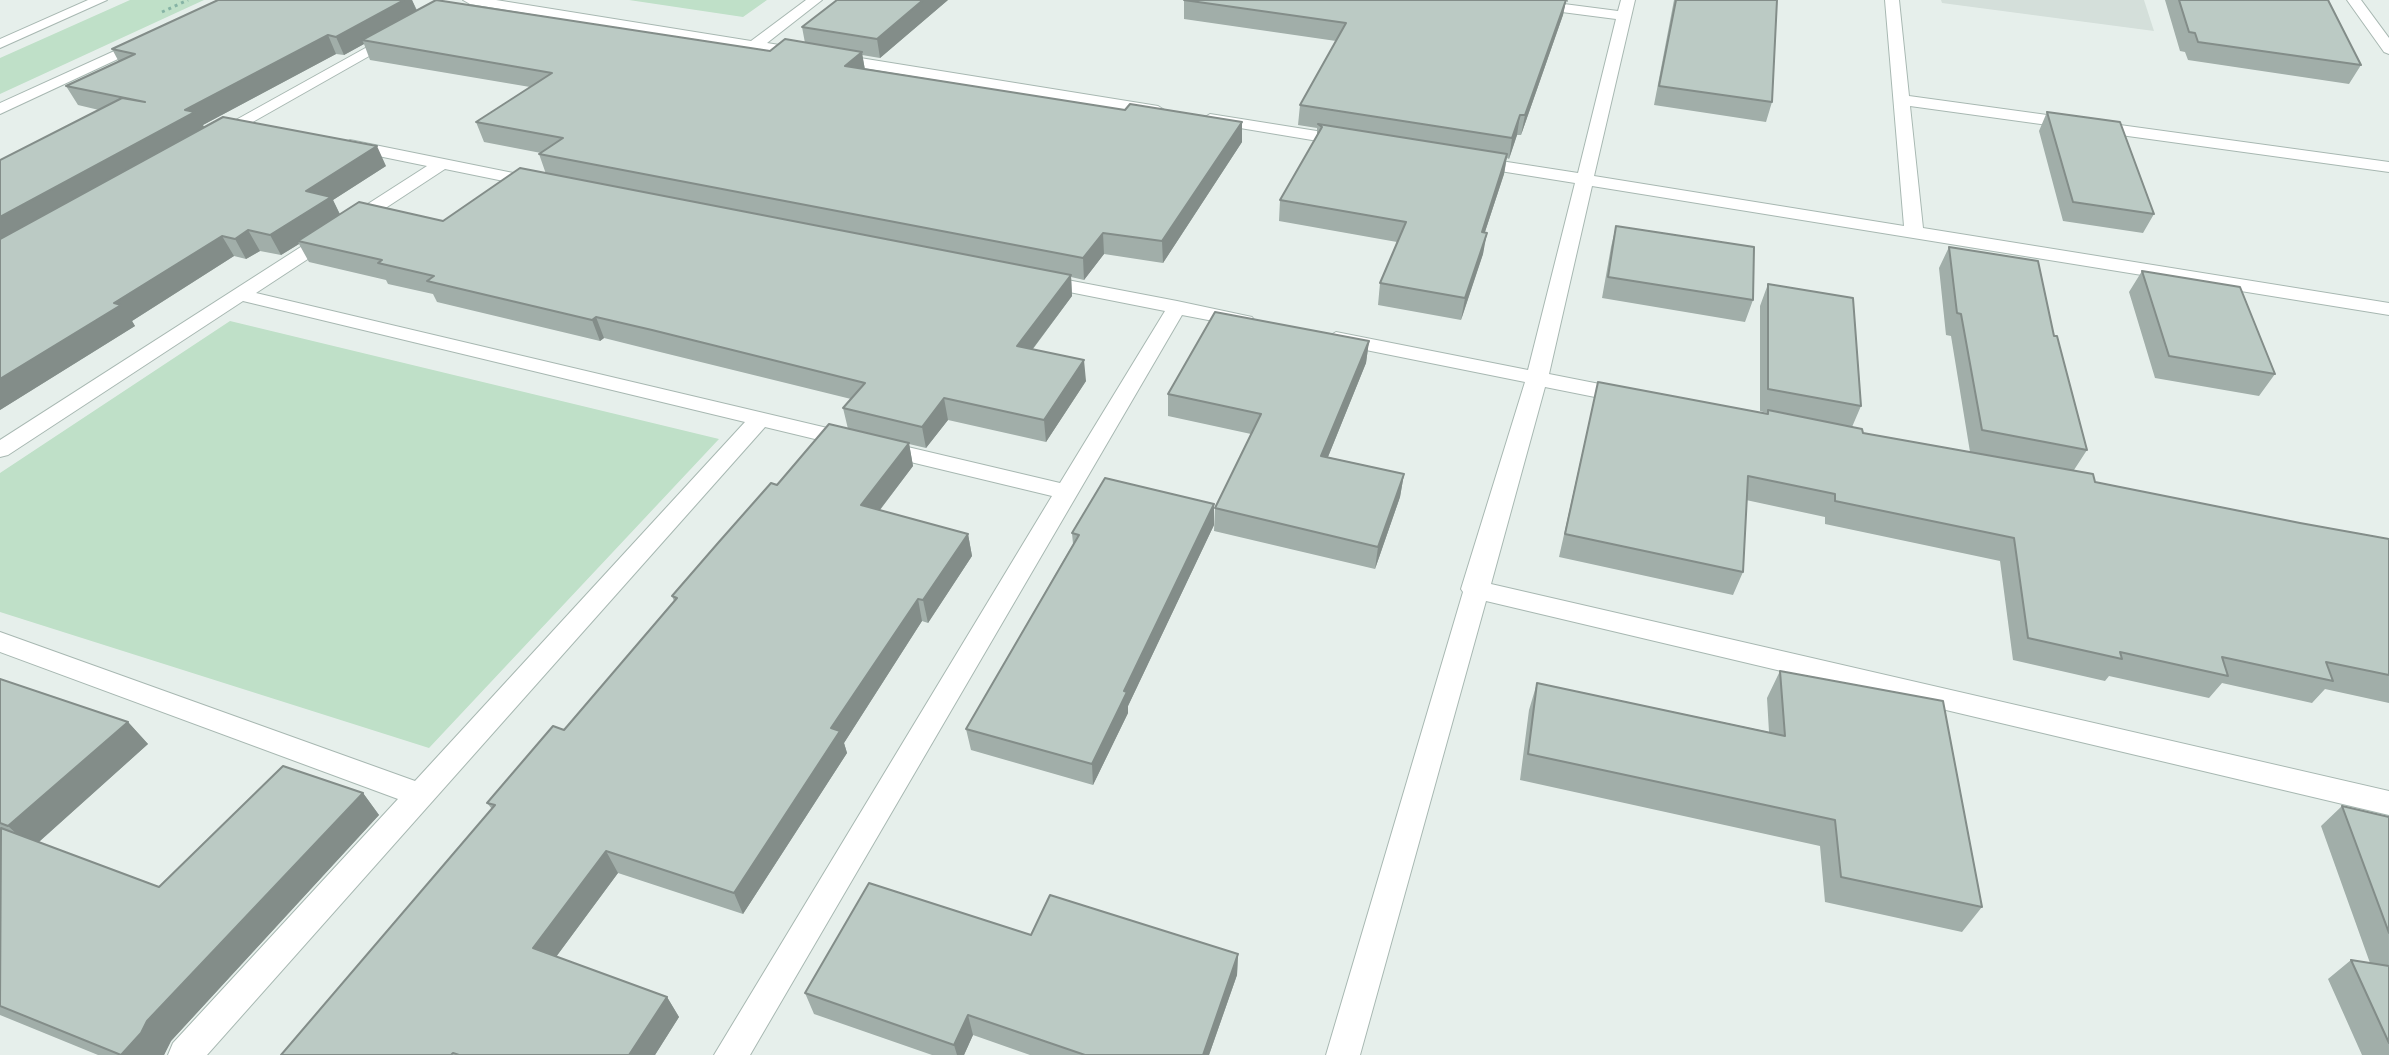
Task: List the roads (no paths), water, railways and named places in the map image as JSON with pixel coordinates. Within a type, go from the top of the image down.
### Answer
[{"type":"street","points":[[0,44],[100,0]]},
{"type":"street","points":[[470,0],[1365,144]]},
{"type":"street","points":[[754,46],[815,0]]},
{"type":"street","points":[[1343,1055],[1474,589],[1537,378],[1626,8],[1500,0]]},
{"type":"street","points":[[1892,0],[1914,232]]},
{"type":"street","points":[[2354,0],[2389,49]]},
{"type":"street","points":[[200,145],[405,31]]},
{"type":"street","points":[[0,109],[164,32]]},
{"type":"street","points":[[1901,100],[2389,167]]},
{"type":"street","points":[[240,123],[271,129]]},
{"type":"street","points":[[333,142],[551,185]]},
{"type":"street","points":[[1459,159],[2389,309]]},
{"type":"street","points":[[0,450],[441,164]]},
{"type":"street","points":[[1021,277],[1271,326]]},
{"type":"street","points":[[237,294],[1067,492]]},
{"type":"street","points":[[731,1055],[1177,307]]},
{"type":"street","points":[[1318,335],[1645,400]]},
{"type":"street","points":[[185,1055],[760,419]]},
{"type":"street","points":[[1474,589],[2389,803]]},
{"type":"street","points":[[0,642],[420,795]]}]
